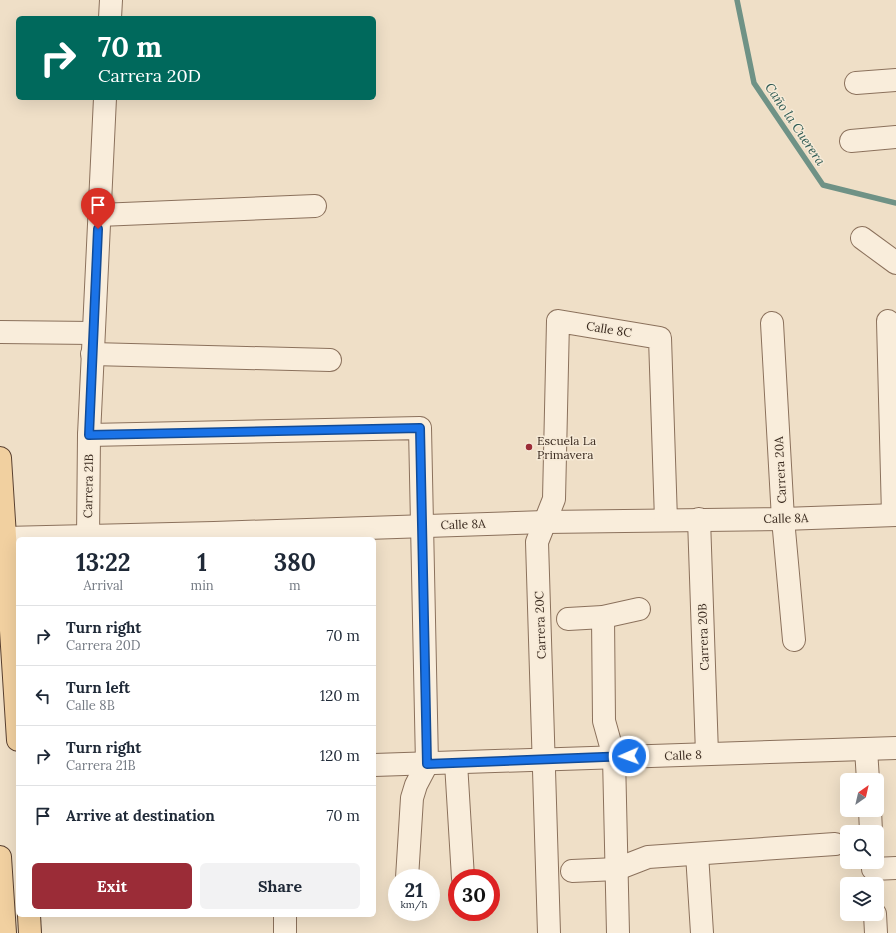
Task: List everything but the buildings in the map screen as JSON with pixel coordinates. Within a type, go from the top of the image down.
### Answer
[{"type":"main road","points":[[0,458],[16,709]]},
{"type":"main road","points":[[0,857],[1,898],[5,933]]},
{"type":"main road","points":[[29,917],[30,933]]},
{"type":"street","points":[[110,16],[111,0]]},
{"type":"street","points":[[856,83],[896,80]]},
{"type":"street","name":"Carrera 21B","points":[[88,537],[89,435],[105,100]]},
{"type":"street","points":[[851,141],[896,137]]},
{"type":"street","points":[[99,215],[315,206]]},
{"type":"street","points":[[862,238],[896,263]]},
{"type":"street","name":"Calle 8C","points":[[558,321],[660,338],[666,520]]},
{"type":"street","name":"Carrera 20C","points":[[549,933],[537,542],[554,499],[558,321]]},
{"type":"street","points":[[888,321],[895,515]]},
{"type":"street","name":"Carrera 20A","points":[[772,323],[783,519],[794,640]]},
{"type":"street","points":[[0,332],[93,344],[330,360]]},
{"type":"street","points":[[89,435],[420,428],[427,764],[416,785],[412,798],[408,869]]},
{"type":"street","name":"Calle 8A","points":[[151,537],[320,534],[422,526],[545,522],[783,519],[895,515]]},
{"type":"street","name":"Carrera 20B","points":[[699,519],[707,754]]},
{"type":"street","name":"Calle 8A","points":[[5,538],[16,538]]},
{"type":"street","points":[[568,619],[603,617],[638,609]]},
{"type":"street","points":[[603,617],[604,721],[614,757],[618,933]]},
{"type":"street","name":"Calle 8","points":[[376,765],[896,748]]},
{"type":"street","points":[[866,749],[868,773]]},
{"type":"street","points":[[456,763],[462,869]]},
{"type":"street","points":[[572,871],[617,869],[648,857],[835,844]]},
{"type":"street","points":[[697,854],[702,933]]},
{"type":"street","points":[[873,872],[896,868]]},
{"type":"street","points":[[285,917],[285,933]]},
{"type":"street","points":[[875,921],[876,933]]},
{"type":"waterway","name":"Caño la Cuerera","points":[[737,0],[754,83],[823,185],[896,203]]},
{"type":"place","name":"Escuela La Primavera","points":[[529,447]]},
{"type":"route","points":[[98,229],[89,435],[420,428],[427,764],[629,756]]}]
